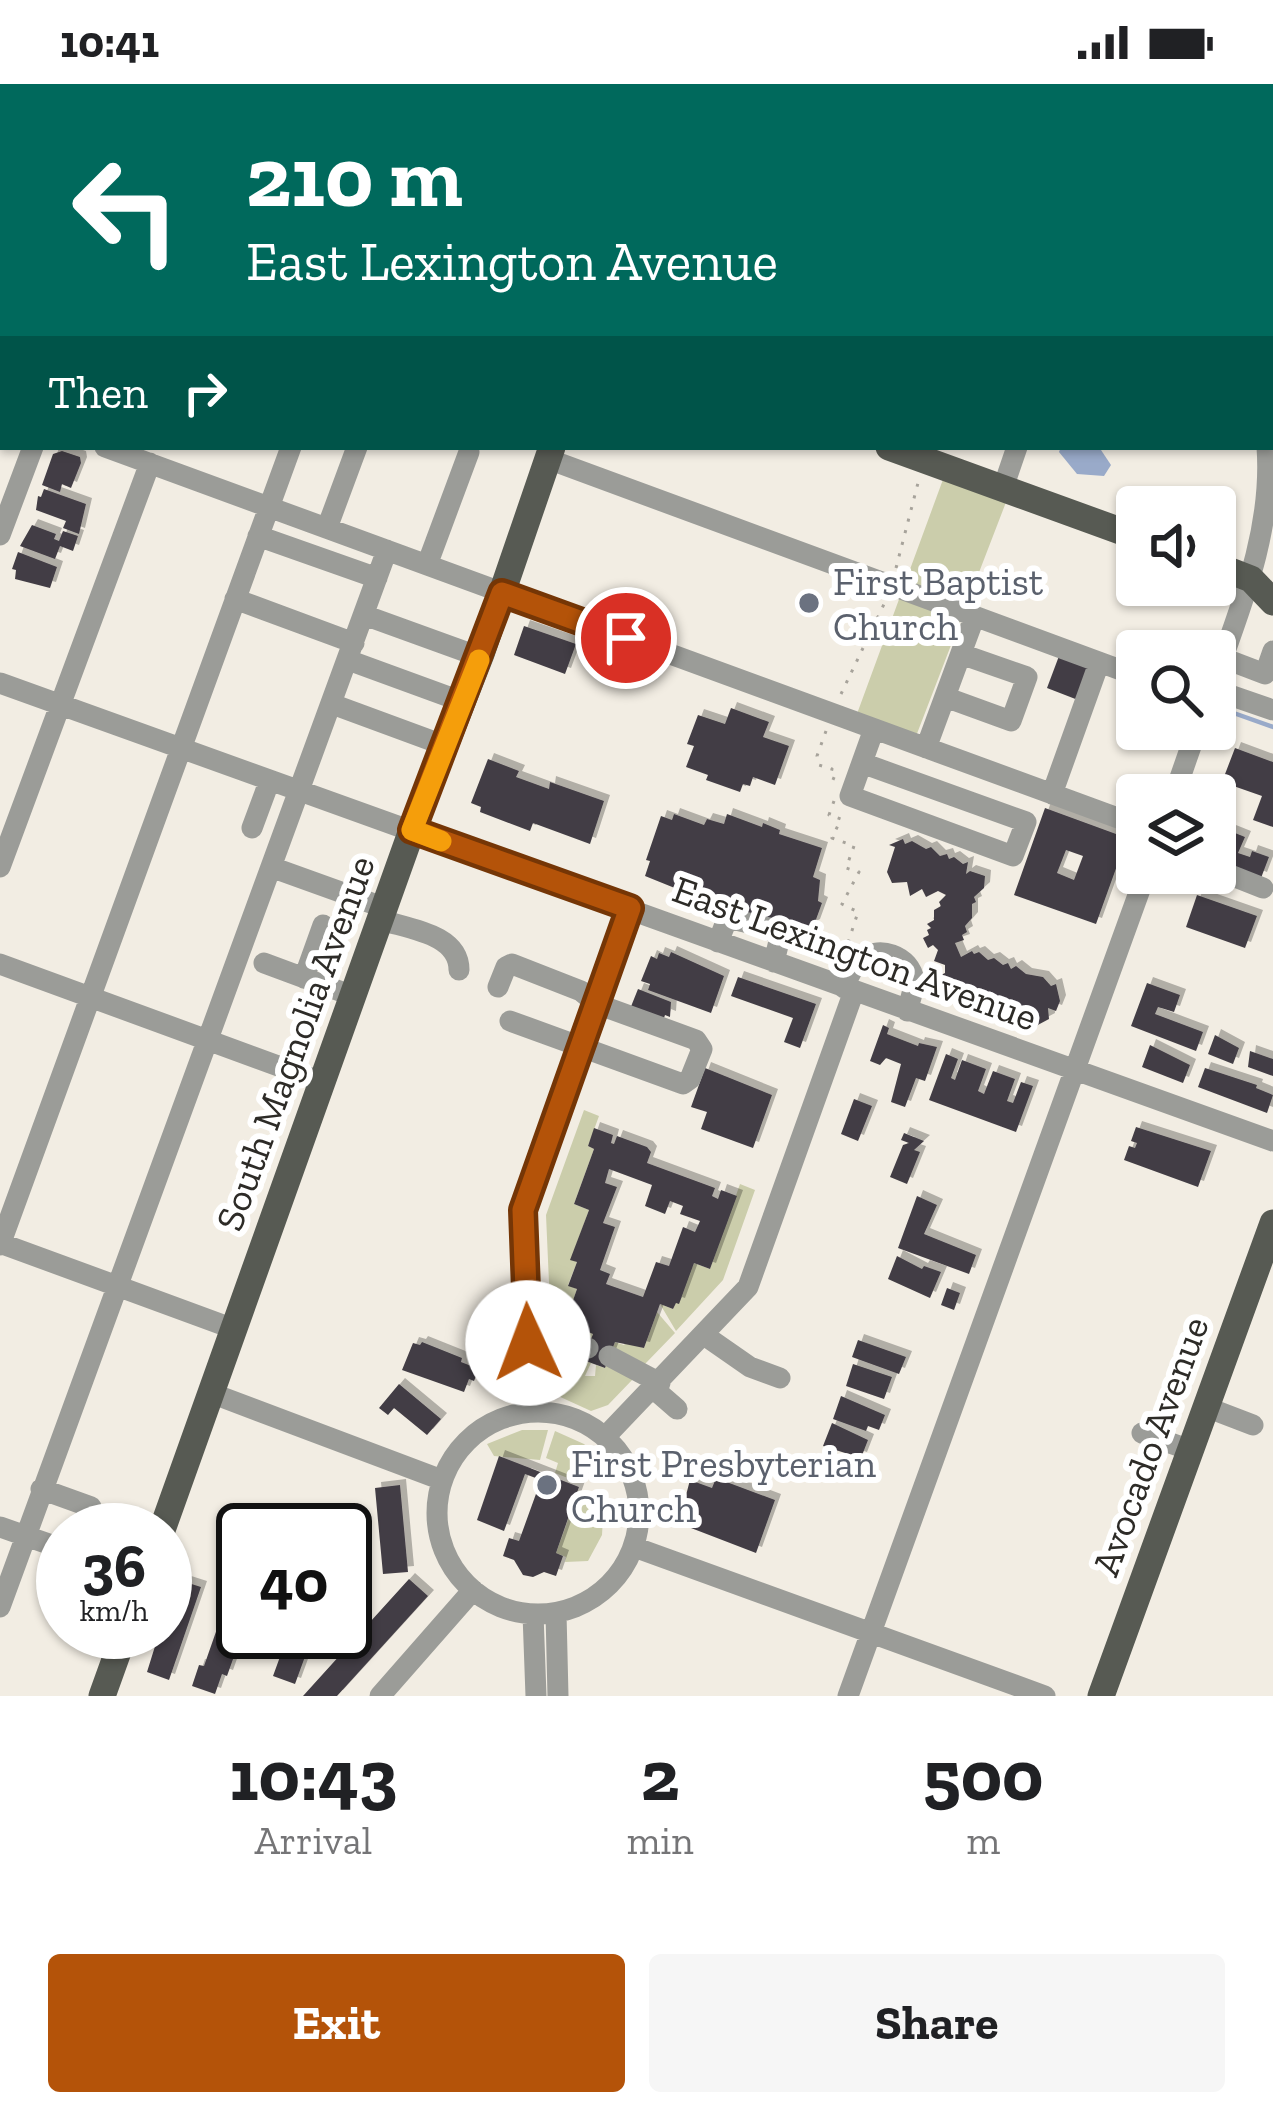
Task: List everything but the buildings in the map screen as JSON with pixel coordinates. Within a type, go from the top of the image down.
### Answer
[{"type":"main road","points":[[897,450],[1116,529]]},
{"type":"main road","name":"South Magnolia Avenue","points":[[172,1503],[550,453]]},
{"type":"main road","points":[[1262,576],[1273,602]]},
{"type":"main road","name":"Avocado Avenue","points":[[1101,1696],[1273,1223]]},
{"type":"main road","points":[[102,1696],[115,1659]]},
{"type":"street","points":[[0,535],[32,450]]},
{"type":"street","points":[[113,450],[1116,817]]},
{"type":"street","points":[[234,1329],[0,1244],[290,450]]},
{"type":"street","points":[[327,528],[356,450]]},
{"type":"street","points":[[1003,488],[1016,450]]},
{"type":"street","points":[[1236,632],[1262,576],[1272,478],[1268,450]]},
{"type":"street","points":[[427,565],[469,452]]},
{"type":"street","points":[[550,453],[1116,669]]},
{"type":"street","points":[[0,867],[150,463]]},
{"type":"street","points":[[258,536],[377,578]]},
{"type":"street","points":[[0,1607],[388,550]]},
{"type":"street","points":[[235,599],[463,702]]},
{"type":"street","points":[[364,615],[480,657]]},
{"type":"street","points":[[926,748],[974,618]]},
{"type":"street","points":[[1236,670],[1264,674],[1273,651]]},
{"type":"street","points":[[945,697],[1011,721],[1027,677],[961,654]]},
{"type":"street","points":[[1052,794],[1100,663]]},
{"type":"street","name":"East Lexington Avenue","points":[[0,683],[774,962],[846,981],[908,1010],[1273,1141]]},
{"type":"street","points":[[1236,697],[1273,710]]},
{"type":"street","points":[[332,704],[446,746]]},
{"type":"street","points":[[862,763],[1025,822],[1013,856],[850,796],[874,729]]},
{"type":"street","points":[[252,828],[268,782]]},
{"type":"street","points":[[271,867],[438,938],[453,948],[459,970]]},
{"type":"street","points":[[1236,877],[1263,888]]},
{"type":"street","points":[[848,1696],[1138,894]]},
{"type":"street","points":[[529,1412],[523,1210],[630,908]]},
{"type":"street","points":[[304,978],[323,925]]},
{"type":"street","points":[[605,1437],[748,1287],[846,981],[862,958],[874,952],[889,953],[905,962],[914,985],[908,1010]]},
{"type":"street","points":[[264,963],[353,996]]},
{"type":"street","points":[[0,964],[322,1082]]},
{"type":"street","points":[[497,988],[512,964],[581,991],[597,1004],[701,1043],[690,1078],[683,1084],[510,1021]]},
{"type":"street","points":[[704,1335],[739,1361],[780,1378]]},
{"type":"street","points":[[528,1343],[560,1339],[599,1352],[657,1386],[677,1409]]},
{"type":"street","points":[[211,1394],[442,1480]]},
{"type":"street","points":[[1206,1407],[1253,1424]]},
{"type":"street","points":[[529,1412],[580,1421],[605,1437],[626,1460],[639,1505],[634,1547],[615,1580],[601,1593],[545,1613],[512,1611],[472,1590],[452,1568],[440,1540],[436,1510],[442,1480],[455,1454],[475,1433],[501,1418],[529,1412]]},
{"type":"street","points":[[1142,1432],[1190,1450]]},
{"type":"street","points":[[41,1489],[80,1503]]},
{"type":"street","points":[[0,1526],[36,1540]]},
{"type":"street","points":[[634,1547],[1045,1696]]},
{"type":"street","points":[[380,1696],[472,1590]]},
{"type":"street","points":[[536,1696],[545,1613]]},
{"type":"street","points":[[545,1613],[558,1696]]},
{"type":"path","points":[[832,713],[817,755],[819,765],[832,770],[830,777],[841,782]]},
{"type":"path","points":[[835,798],[830,815],[841,819],[832,838],[854,846],[846,868],[859,872],[842,904],[858,912],[846,981]]},
{"type":"green space","points":[[945,474],[1008,497],[913,744],[854,722]]},
{"type":"green space","points":[[584,1110],[599,1116],[588,1146],[594,1149],[574,1204],[589,1210],[571,1259],[577,1262],[568,1285],[577,1289],[565,1323],[593,1334],[591,1339],[551,1328],[546,1215]]},
{"type":"green space","points":[[740,1184],[755,1190],[723,1280],[676,1331],[660,1304],[673,1309],[694,1263],[710,1269]]},
{"type":"green space","points":[[657,1312],[675,1333],[645,1364],[613,1347],[615,1342],[626,1342],[644,1348]]},
{"type":"green space","points":[[590,1343],[584,1360],[591,1363],[585,1376],[595,1376],[596,1365],[605,1368],[611,1352],[634,1378],[608,1405],[591,1411],[556,1395],[552,1348]]},
{"type":"green space","points":[[522,1430],[548,1430],[540,1460],[494,1456],[487,1444]]},
{"type":"green space","points":[[555,1431],[584,1444],[607,1466],[578,1482],[555,1473],[558,1463],[546,1458]]},
{"type":"green space","points":[[579,1490],[590,1506],[604,1498],[602,1535],[588,1561],[565,1562],[566,1557],[556,1553]]},
{"type":"water","points":[[1101,450],[1111,465],[1104,476],[1077,474],[1059,452]]},
{"type":"waterway","points":[[1236,714],[1273,727]]},
{"type":"slow traffic","points":[[441,841],[412,830],[479,660]]},
{"type":"place","name":"First Baptist Church","points":[[809,603]]},
{"type":"place","name":"First Presbyterian Church","points":[[547,1485]]},
{"type":"route","points":[[528,1343],[523,1210],[630,908],[412,830],[502,593],[626,638]]}]
